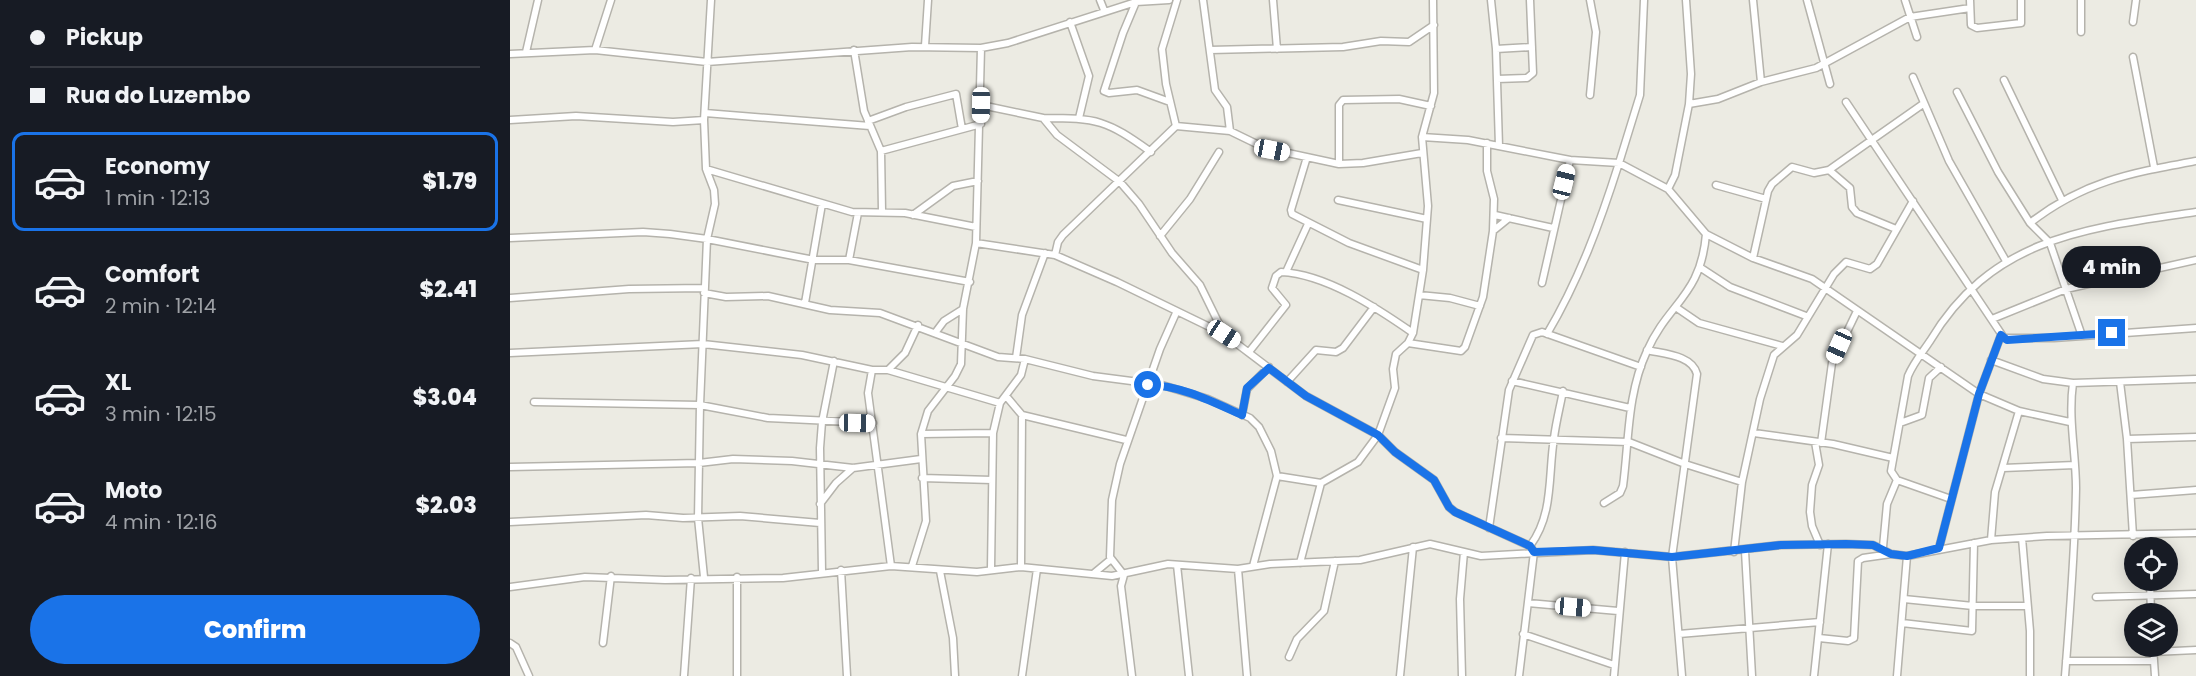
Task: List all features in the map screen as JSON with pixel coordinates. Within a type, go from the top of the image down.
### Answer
[{"type":"street","points":[[526,52],[538,0]]},
{"type":"street","points":[[595,50],[611,0]]},
{"type":"street","points":[[704,577],[698,518],[704,290],[707,239],[715,204],[714,190],[706,169],[704,117],[711,0]]},
{"type":"street","points":[[925,46],[927,0]]},
{"type":"street","points":[[1100,0],[1104,10]]},
{"type":"street","points":[[510,54],[595,50],[707,62],[925,46],[981,48],[1008,43],[1104,10],[1136,2],[1169,0]]},
{"type":"street","points":[[1176,126],[1162,49],[1178,0]]},
{"type":"street","points":[[1203,0],[1215,90],[1227,107],[1230,131]]},
{"type":"street","points":[[1273,0],[1277,49]]},
{"type":"street","points":[[1277,476],[1321,483],[1358,462],[1378,435],[1395,388],[1393,369],[1396,354],[1408,343],[1413,333],[1423,270],[1427,219],[1428,187],[1422,153],[1422,137],[1431,106],[1435,79],[1432,0]]},
{"type":"street","points":[[1491,0],[1496,49],[1499,146]]},
{"type":"street","points":[[1497,79],[1531,76],[1533,73],[1530,0]]},
{"type":"street","points":[[1590,0],[1596,32],[1590,95]]},
{"type":"street","points":[[1547,334],[1569,295],[1594,239],[1640,95],[1644,0]]},
{"type":"street","points":[[1668,189],[1675,175],[1689,104],[1691,74],[1686,0]]},
{"type":"street","points":[[1753,0],[1761,82]]},
{"type":"street","points":[[1807,0],[1830,84]]},
{"type":"street","points":[[1905,0],[1917,37]]},
{"type":"street","points":[[1970,0],[1974,28],[2019,24],[2022,21],[2021,0]]},
{"type":"street","points":[[2081,0],[2081,32]]},
{"type":"street","points":[[2133,22],[2136,0]]},
{"type":"street","points":[[1136,2],[1104,91],[1109,93],[1137,90],[1170,102]]},
{"type":"street","points":[[1689,104],[1718,99],[1761,82],[1816,68],[1910,17],[1970,8]]},
{"type":"street","points":[[1070,22],[1089,76],[1079,118]]},
{"type":"street","points":[[1210,51],[1343,47],[1381,41],[1409,42],[1434,26]]},
{"type":"street","points":[[1496,49],[1532,47]]},
{"type":"street","points":[[912,566],[926,521],[921,434],[928,411],[959,370],[963,346],[963,309],[976,243],[981,124],[981,48]]},
{"type":"street","points":[[854,50],[860,95],[881,151],[882,211]]},
{"type":"street","points":[[2133,57],[2154,167]]},
{"type":"street","points":[[1913,77],[1949,161],[2006,261]]},
{"type":"street","points":[[2004,80],[2062,200]]},
{"type":"street","points":[[1957,92],[1998,172],[2030,223],[2050,243],[2082,336]]},
{"type":"street","points":[[510,120],[576,116],[673,122],[704,117],[869,124],[906,107],[956,94],[962,129]]},
{"type":"street","points":[[1339,164],[1339,105],[1343,100],[1398,99],[1431,106]]},
{"type":"street","points":[[1846,102],[2001,335],[2007,340],[2196,328]]},
{"type":"street","points":[[1753,258],[1766,199],[1773,184],[1792,167],[1814,173],[1829,170],[1923,104]]},
{"type":"street","points":[[981,105],[1043,118],[1079,118],[1114,126],[1151,152]]},
{"type":"street","points":[[1043,118],[1057,135],[1119,182],[1139,204],[1172,253],[1200,285],[1224,334]]},
{"type":"street","points":[[881,151],[981,124]]},
{"type":"street","points":[[1176,126],[1230,131],[1265,148],[1339,164],[1363,163],[1422,153]]},
{"type":"street","points":[[1055,255],[1058,242],[1063,235],[1176,126]]},
{"type":"street","points":[[1422,137],[1487,143],[1570,160],[1619,163],[1668,189],[1706,234],[1753,258],[1812,279],[1826,287],[1857,311],[1923,352],[1979,394],[2019,411],[2070,422]]},
{"type":"street","points":[[1408,343],[1464,350],[1480,306],[1493,231],[1494,214],[1487,171],[1487,143]]},
{"type":"street","points":[[1160,236],[1190,199],[1219,152]]},
{"type":"street","points":[[1307,157],[1291,210],[1292,214],[1348,243],[1423,270]]},
{"type":"street","points":[[1542,283],[1570,160]]},
{"type":"street","points":[[2030,223],[2062,200],[2099,183],[2154,167],[2196,161]]},
{"type":"street","points":[[706,169],[858,213],[882,211],[913,214],[976,227]]},
{"type":"street","points":[[1829,170],[1850,188],[1852,207],[1857,213],[1896,229]]},
{"type":"street","points":[[913,214],[953,186],[978,181]]},
{"type":"street","points":[[1716,184],[1766,199]]},
{"type":"street","points":[[1338,200],[1427,219]]},
{"type":"street","points":[[1734,552],[1742,482],[1760,399],[1774,354],[1797,335],[1806,316],[1846,262],[1874,267],[1913,201]]},
{"type":"street","points":[[805,303],[806,284],[814,260],[822,204]]},
{"type":"street","points":[[1951,499],[1896,480],[1891,471],[1908,376],[1914,362],[1923,352],[1948,311],[1971,287],[2006,261],[2050,243],[2120,222],[2196,212]]},
{"type":"street","points":[[849,260],[858,213]]},
{"type":"street","points":[[1494,214],[1553,228]]},
{"type":"street","points":[[1493,231],[1509,218]]},
{"type":"street","points":[[1286,272],[1308,224]]},
{"type":"street","points":[[510,238],[643,232],[707,239],[814,260],[849,260],[970,282]]},
{"type":"street","points":[[1604,503],[1620,493],[1623,486],[1629,442],[1627,430],[1630,408],[1647,350],[1677,308],[1701,268],[1706,234]]},
{"type":"street","points":[[976,243],[1055,255],[1131,288],[1176,313],[1224,334],[1306,396],[1378,435],[1395,452],[1434,480],[1449,507],[1530,546],[1534,552],[1519,676]]},
{"type":"street","points":[[1016,358],[1022,315],[1045,253]]},
{"type":"street","points":[[1992,319],[2066,289],[2196,260]]},
{"type":"street","points":[[1701,268],[1730,287],[1806,316]]},
{"type":"street","points":[[1249,352],[1285,306],[1286,303],[1273,290],[1272,285],[1279,273],[1286,272],[1337,287],[1374,306],[1413,333]]},
{"type":"street","points":[[510,298],[629,289],[704,290],[726,297],[768,296],[838,311],[880,313],[918,325],[963,346],[998,357],[1025,359],[1162,386],[1196,396],[1255,421],[1274,458],[1277,476],[1253,566]]},
{"type":"street","points":[[1419,295],[1450,298],[1480,306]]},
{"type":"street","points":[[1287,382],[1316,350],[1336,352],[1343,348],[1374,306]]},
{"type":"street","points":[[1677,308],[1699,323],[1782,346]]},
{"type":"street","points":[[934,333],[944,321],[963,309]]},
{"type":"street","points":[[1820,544],[1813,531],[1810,512],[1813,482],[1819,465],[1818,442],[1832,363],[1857,311]]},
{"type":"street","points":[[1124,575],[1110,560],[1113,490],[1126,440],[1176,313]]},
{"type":"street","points":[[888,370],[905,353],[918,325]]},
{"type":"street","points":[[1489,528],[1501,438],[1512,381],[1533,335],[1542,332],[1641,367]]},
{"type":"street","points":[[1939,548],[1979,394],[2001,335]]},
{"type":"street","points":[[510,353],[703,344],[834,361],[872,370],[888,370],[1000,403]]},
{"type":"street","points":[[1647,350],[1686,360],[1695,367],[1697,374],[1672,557],[1682,676]]},
{"type":"street","points":[[991,569],[993,433],[1000,403],[1021,375],[1025,359]]},
{"type":"street","points":[[1991,360],[2043,379],[2073,384],[2196,379]]},
{"type":"street","points":[[822,571],[819,464],[822,422],[834,361]]},
{"type":"street","points":[[1900,423],[1922,415],[1929,378],[1941,367]]},
{"type":"street","points":[[1242,415],[1247,388],[1269,368]]},
{"type":"street","points":[[872,370],[868,393],[891,566]]},
{"type":"street","points":[[1512,381],[1630,408]]},
{"type":"street","points":[[2120,382],[2127,439],[2133,536]]},
{"type":"street","points":[[2065,676],[2076,536],[2070,422],[2073,384]]},
{"type":"street","points":[[1530,546],[1539,533],[1551,489],[1553,439],[1563,392]]},
{"type":"street","points":[[1006,396],[1022,415],[1126,440]]},
{"type":"street","points":[[534,402],[700,405],[748,416],[822,422],[873,423]]},
{"type":"street","points":[[1991,540],[1995,492],[2019,411]]},
{"type":"street","points":[[1021,567],[1022,415]]},
{"type":"street","points":[[921,434],[993,433]]},
{"type":"street","points":[[1754,433],[1818,442],[1893,458]]},
{"type":"street","points":[[2127,439],[2196,437]]},
{"type":"street","points":[[1501,438],[1629,442],[1684,464],[1742,482]]},
{"type":"street","points":[[510,467],[699,464],[734,459],[853,468],[921,459]]},
{"type":"street","points":[[2003,468],[2074,465]]},
{"type":"street","points":[[820,504],[836,483],[853,468]]},
{"type":"street","points":[[922,478],[992,480]]},
{"type":"street","points":[[1882,547],[1887,504],[1896,480]]},
{"type":"street","points":[[1300,563],[1321,483]]},
{"type":"street","points":[[2131,495],[2196,490]]},
{"type":"street","points":[[510,522],[646,515],[698,518],[728,516],[820,523]]},
{"type":"street","points":[[1819,638],[1848,641],[1854,638],[1858,561],[1863,558],[1891,554],[1907,556],[1939,548],[1991,540],[2196,533]]},
{"type":"street","points":[[2022,538],[2030,676]]},
{"type":"street","points":[[1902,623],[1970,632],[1973,606],[1974,543]]},
{"type":"street","points":[[510,587],[585,577],[611,576],[665,580],[704,577],[783,578],[822,571],[891,566],[977,572],[1021,567],[1112,576],[1124,575],[1145,568],[1177,565],[1238,569],[1382,557],[1413,547],[1442,545],[1481,556],[1593,550],[1672,557],[1734,552],[1781,545],[1820,544],[1882,547],[1891,554]]},
{"type":"street","points":[[1814,676],[1828,544]]},
{"type":"street","points":[[1400,676],[1413,547]]},
{"type":"street","points":[[1745,550],[1752,676]]},
{"type":"street","points":[[1462,676],[1460,599],[1464,552]]},
{"type":"street","points":[[1614,676],[1625,552]]},
{"type":"street","points":[[1897,676],[1907,556]]},
{"type":"street","points":[[1093,574],[1110,560]]},
{"type":"street","points":[[1289,657],[1297,639],[1324,610],[1335,561]]},
{"type":"street","points":[[1177,565],[1189,676]]},
{"type":"street","points":[[1022,676],[1037,569]]},
{"type":"street","points":[[1238,569],[1247,676]]},
{"type":"street","points":[[841,570],[847,676]]},
{"type":"street","points":[[940,571],[953,638],[955,676]]},
{"type":"street","points":[[1124,575],[1121,586],[1132,676]]},
{"type":"street","points":[[603,643],[611,576]]},
{"type":"street","points":[[1112,576],[1121,586]]},
{"type":"street","points":[[737,577],[737,676]]},
{"type":"street","points":[[684,676],[691,578]]},
{"type":"street","points":[[2150,591],[2150,603]]},
{"type":"street","points":[[2096,597],[2196,594]]},
{"type":"street","points":[[1904,599],[1973,606],[2027,606]]},
{"type":"street","points":[[1528,603],[1618,611]]},
{"type":"street","points":[[1679,634],[1820,622]]},
{"type":"street","points":[[1523,634],[1614,664]]},
{"type":"street","points":[[510,643],[516,647],[529,676]]},
{"type":"street","points":[[2178,650],[2196,650]]},
{"type":"street","points":[[2066,661],[2153,660],[2155,676]]},
{"type":"route","points":[[1148,385],[1162,386],[1208,399],[1242,415],[1244,393],[1269,368],[1306,396],[1378,435],[1395,452],[1434,480],[1444,500],[1455,512],[1501,535],[1530,546],[1534,552],[1593,550],[1687,557],[1781,545],[1846,544],[1873,545],[1882,547],[1891,554],[1907,556],[1939,548],[1979,394],[2001,335],[2007,340],[2112,333]]}]
